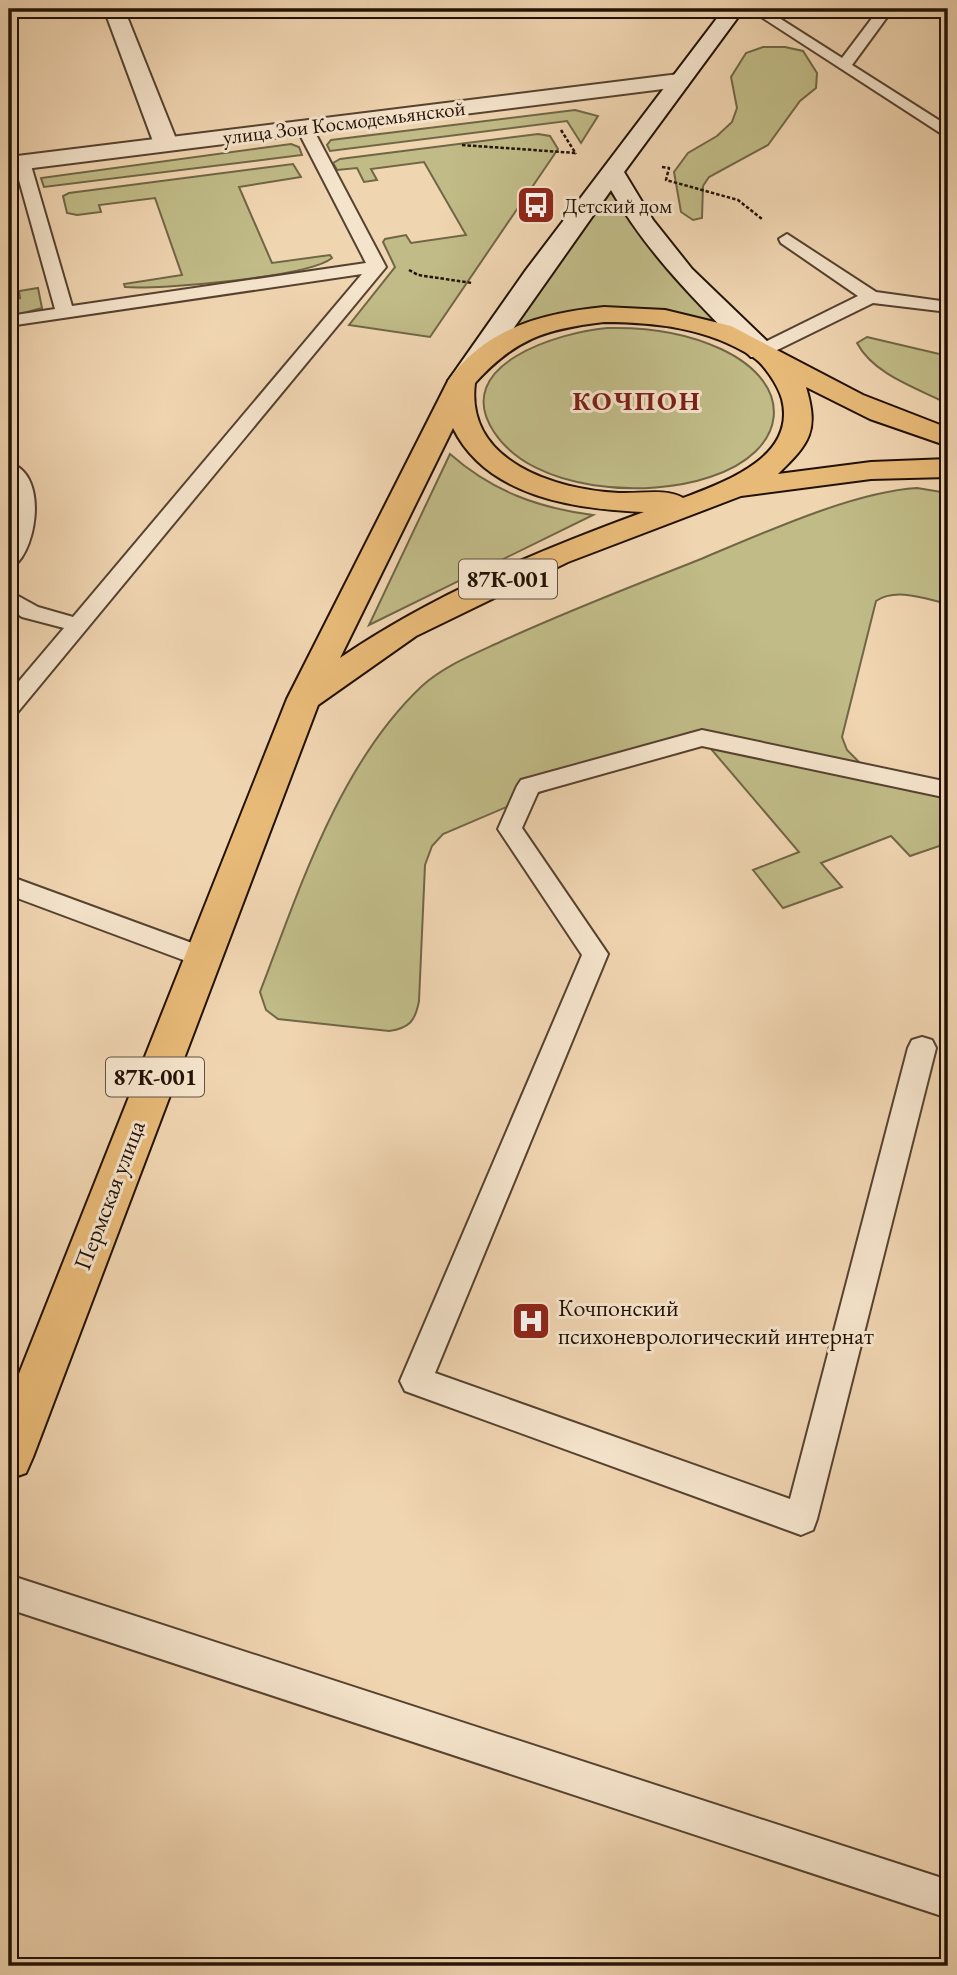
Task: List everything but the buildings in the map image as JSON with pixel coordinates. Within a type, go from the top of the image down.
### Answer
[{"type":"main road","points":[[114,9],[166,144]]},
{"type":"main road","points":[[462,382],[536,275],[734,9]]},
{"type":"main road","name":"улица Зои Космодемьянской","points":[[15,163],[679,81]]},
{"type":"main road","points":[[613,173],[642,223],[683,274],[761,351]]},
{"type":"main road","name":"87К-001","points":[[304,699],[462,382],[485,355],[511,338],[545,325],[592,316],[642,316],[681,321],[724,333],[840,394],[902,423],[948,438]]},
{"type":"main road","name":"87К-001","points":[[304,699],[405,629],[557,555],[729,491],[762,473],[790,446],[799,423],[800,407],[792,385],[761,351]]},
{"type":"main road","name":"87К-001","points":[[462,382],[459,407],[469,435],[495,463],[528,481],[567,495],[619,503],[663,503],[827,473],[948,468]]},
{"type":"main road","name":"Пермская улица","points":[[9,1457],[304,699]]},
{"type":"lane","points":[[756,9],[948,133]]},
{"type":"lane","points":[[844,66],[886,9]]},
{"type":"lane","points":[[304,127],[377,267]]},
{"type":"lane","points":[[15,163],[65,313]]},
{"type":"lane","points":[[787,239],[872,297],[948,307]]},
{"type":"lane","points":[[9,321],[377,267]]},
{"type":"lane","points":[[9,708],[377,267]]},
{"type":"lane","points":[[761,351],[872,297]]},
{"type":"lane","points":[[9,468],[20,479],[29,502],[9,562]]},
{"type":"lane","points":[[9,598],[30,612],[78,625]]},
{"type":"lane","points":[[922,1048],[801,1518],[416,1381],[595,954],[510,829],[529,786],[702,738],[948,790]]},
{"type":"lane","points":[[9,885],[202,957]]},
{"type":"lane","points":[[9,1592],[948,1899]]},
{"type":"path","points":[[461,145],[576,154]]},
{"type":"path","points":[[658,167],[669,168],[666,180],[738,200],[787,239]]},
{"type":"path","points":[[404,260],[412,273],[472,283]]},
{"type":"shaded area","points":[[763,47],[785,47],[803,51],[817,73],[816,88],[800,101],[768,145],[709,177],[703,186],[702,218],[693,220],[681,212],[674,172],[688,153],[717,136],[732,122],[737,108],[731,77],[746,53]]},
{"type":"shaded area","points":[[575,110],[598,116],[581,143],[567,121],[330,151],[327,145],[331,140]]},
{"type":"shaded area","points":[[538,134],[550,136],[558,149],[430,337],[349,325],[395,267],[383,242],[385,239],[406,235],[411,243],[466,235],[424,162],[371,169],[377,180],[364,182],[357,168],[337,170],[333,163],[340,159]]},
{"type":"shaded area","points":[[291,144],[299,147],[302,155],[44,187],[41,178]]},
{"type":"shaded area","points":[[293,164],[301,177],[239,187],[272,263],[330,255],[332,258],[295,271],[233,281],[125,287],[124,284],[182,275],[155,198],[99,205],[101,212],[77,215],[67,213],[63,196],[69,193]]},
{"type":"shaded area","points":[[610,192],[721,325],[660,310],[619,308],[510,330]]},
{"type":"shaded area","points":[[38,288],[42,308],[9,317],[9,299],[20,298],[19,291]]},
{"type":"shaded area","points":[[607,328],[636,328],[679,335],[721,349],[746,364],[763,381],[772,399],[774,417],[768,435],[755,452],[736,466],[685,484],[656,487],[625,488],[564,479],[536,468],[512,452],[494,432],[484,408],[486,388],[498,370],[516,356],[539,345],[564,336]]},
{"type":"shaded area","points":[[867,337],[948,356],[948,404],[897,380],[874,364],[857,343]]},
{"type":"shaded area","points":[[450,454],[482,478],[517,496],[553,508],[593,515],[369,625]]},
{"type":"shaded area","points":[[917,488],[948,493],[948,604],[902,594],[876,601],[842,737],[847,750],[860,763],[948,786],[948,843],[910,856],[891,836],[821,863],[842,887],[783,908],[753,870],[799,852],[700,736],[544,791],[443,834],[432,846],[425,865],[419,1001],[413,1019],[406,1026],[389,1031],[278,1019],[266,1010],[260,992],[325,829],[367,752],[393,717],[422,686],[460,661],[524,631],[773,529],[862,498]]},
{"type":"place","name":"Детский дом","points":[[536,205]]},
{"type":"place","name":"Кочпонский психоневрологический интернат","points":[[531,1321]]},
{"type":"district","name":"КОЧПОН","points":[[637,401]]}]
